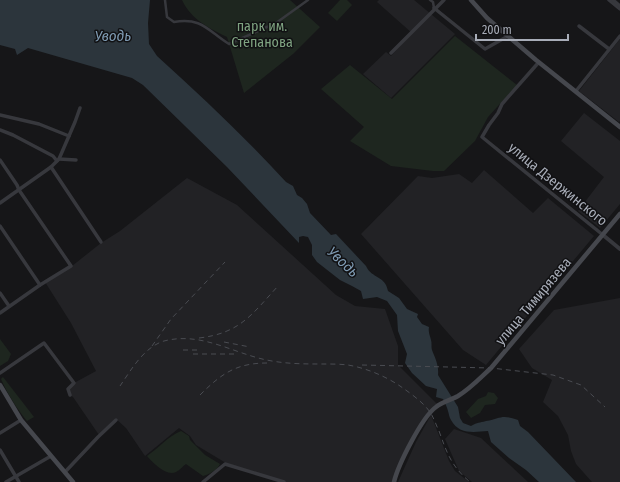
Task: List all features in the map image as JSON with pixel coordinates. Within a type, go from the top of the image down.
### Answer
[{"type":"main road","points":[[471,0],[487,18],[508,36],[620,127]]},
{"type":"main road","name":"улица Тимирязева","points":[[394,482],[399,468],[420,427],[430,412],[441,404],[472,387],[501,357],[620,214]]},
{"type":"main road","points":[[0,385],[21,420],[73,482]]},
{"type":"street","points":[[165,0],[167,17],[174,22],[185,20],[197,22],[229,44],[276,23],[308,0]]},
{"type":"street","points":[[430,0],[433,2],[434,8],[485,49],[508,36]]},
{"type":"street","points":[[391,53],[434,8],[444,0]]},
{"type":"street","points":[[609,0],[620,9]]},
{"type":"street","points":[[613,0],[620,6]]},
{"type":"street","points":[[579,26],[609,50]]},
{"type":"street","points":[[576,91],[620,36]]},
{"type":"street","name":"улица Дзержинского","points":[[539,62],[502,104],[498,113],[482,137],[620,249]]},
{"type":"street","points":[[0,203],[51,167],[58,160],[80,108]]},
{"type":"street","points":[[0,115],[39,124],[69,136]]},
{"type":"street","points":[[0,130],[14,135],[58,160],[76,160]]},
{"type":"street","points":[[0,160],[71,266],[40,285],[0,313]]},
{"type":"street","points":[[51,167],[101,242]]},
{"type":"street","points":[[0,226],[40,285]]},
{"type":"street","points":[[0,293],[9,306]]},
{"type":"street","points":[[0,373],[44,343],[74,383],[68,389],[70,395]]},
{"type":"street","points":[[0,433],[21,420]]},
{"type":"street","points":[[65,472],[116,420]]},
{"type":"street","points":[[0,450],[19,482]]},
{"type":"street","points":[[6,482],[51,456]]},
{"type":"street","points":[[203,482],[225,464],[284,482]]},
{"type":"street","points":[[265,482],[269,478]]},
{"type":"shaded area","points":[[379,0],[414,0],[455,34],[391,98],[363,74],[386,52],[391,56],[412,33],[377,2]]},
{"type":"shaded area","points":[[620,39],[620,121],[619,122],[579,91]]},
{"type":"shaded area","points":[[584,113],[620,141],[620,204],[600,228],[578,211],[604,177],[561,141]]},
{"type":"shaded area","points":[[484,170],[533,213],[548,198],[594,236],[486,365],[463,350],[361,234],[418,176],[432,178],[459,174],[472,183]]},
{"type":"shaded area","points":[[187,178],[237,205],[336,295],[355,306],[385,309],[398,346],[398,365],[437,404],[427,414],[393,482],[286,482],[226,463],[196,445],[190,436],[179,428],[145,456],[126,428],[116,419],[99,435],[73,397],[70,395],[68,389],[74,383],[96,371],[71,323],[45,282],[72,266],[101,243],[120,231]]},
{"type":"shaded area","points":[[620,298],[620,482],[592,482],[576,464],[571,451],[568,435],[558,416],[543,402],[552,380],[532,368],[519,349],[554,310]]},
{"type":"shaded area","points":[[431,415],[449,461],[455,471],[469,482],[398,482],[416,442]]},
{"type":"shaded area","points":[[454,429],[481,438],[528,482],[472,482],[459,471],[445,439]]},
{"type":"green space","name":"парк им. Степанова","points":[[182,0],[290,0],[320,27],[293,54],[244,93],[227,37],[195,18]]},
{"type":"green space","points":[[340,0],[347,0],[352,5],[337,21],[328,13]]},
{"type":"green space","points":[[455,36],[517,85],[488,117],[475,141],[444,171],[433,171],[391,166],[350,141],[364,127],[321,89],[350,65],[392,99]]},
{"type":"green space","points":[[0,339],[11,354],[8,361],[0,366]]},
{"type":"green space","points":[[3,377],[34,417],[27,421],[23,416],[6,390],[1,379]]},
{"type":"green space","points":[[488,392],[494,393],[498,398],[495,404],[485,405],[480,413],[471,418],[466,412],[478,399],[486,396]]},
{"type":"green space","points":[[181,431],[189,436],[190,440],[205,455],[220,464],[215,470],[203,476],[186,464],[176,472],[169,473],[160,468],[147,456],[176,433]]},
{"type":"water","name":"Уводь","points":[[0,0],[150,0],[148,23],[149,44],[157,56],[255,149],[286,182],[293,186],[297,195],[307,204],[310,213],[331,235],[336,234],[372,273],[384,282],[388,291],[399,298],[407,309],[418,314],[417,317],[422,324],[429,327],[438,375],[458,407],[460,418],[463,423],[471,426],[505,417],[518,420],[520,426],[528,432],[576,482],[539,482],[491,442],[488,431],[467,432],[454,425],[443,399],[436,397],[437,389],[426,386],[412,373],[405,363],[407,354],[398,331],[397,315],[387,301],[377,297],[363,299],[361,291],[340,280],[317,262],[312,255],[312,245],[308,237],[299,237],[299,243],[227,167],[143,85],[132,78],[28,48],[17,55],[15,49],[0,45]]},
{"type":"railway","points":[[152,346],[171,319],[225,262]]},
{"type":"railway","points":[[199,338],[225,332],[236,327],[253,313],[279,285]]},
{"type":"railway","points":[[120,386],[133,366],[150,348],[164,341],[178,339],[206,341],[258,358],[285,363],[355,366],[394,382],[424,405],[433,417],[450,459],[470,482]]},
{"type":"railway","points":[[224,342],[250,347]]},
{"type":"railway","points":[[183,350],[199,350]]},
{"type":"railway","points":[[193,354],[235,354]]},
{"type":"railway","points":[[200,395],[215,381],[230,371],[246,365],[267,363]]},
{"type":"railway","points":[[362,365],[491,368],[553,375],[581,385],[605,407]]}]
